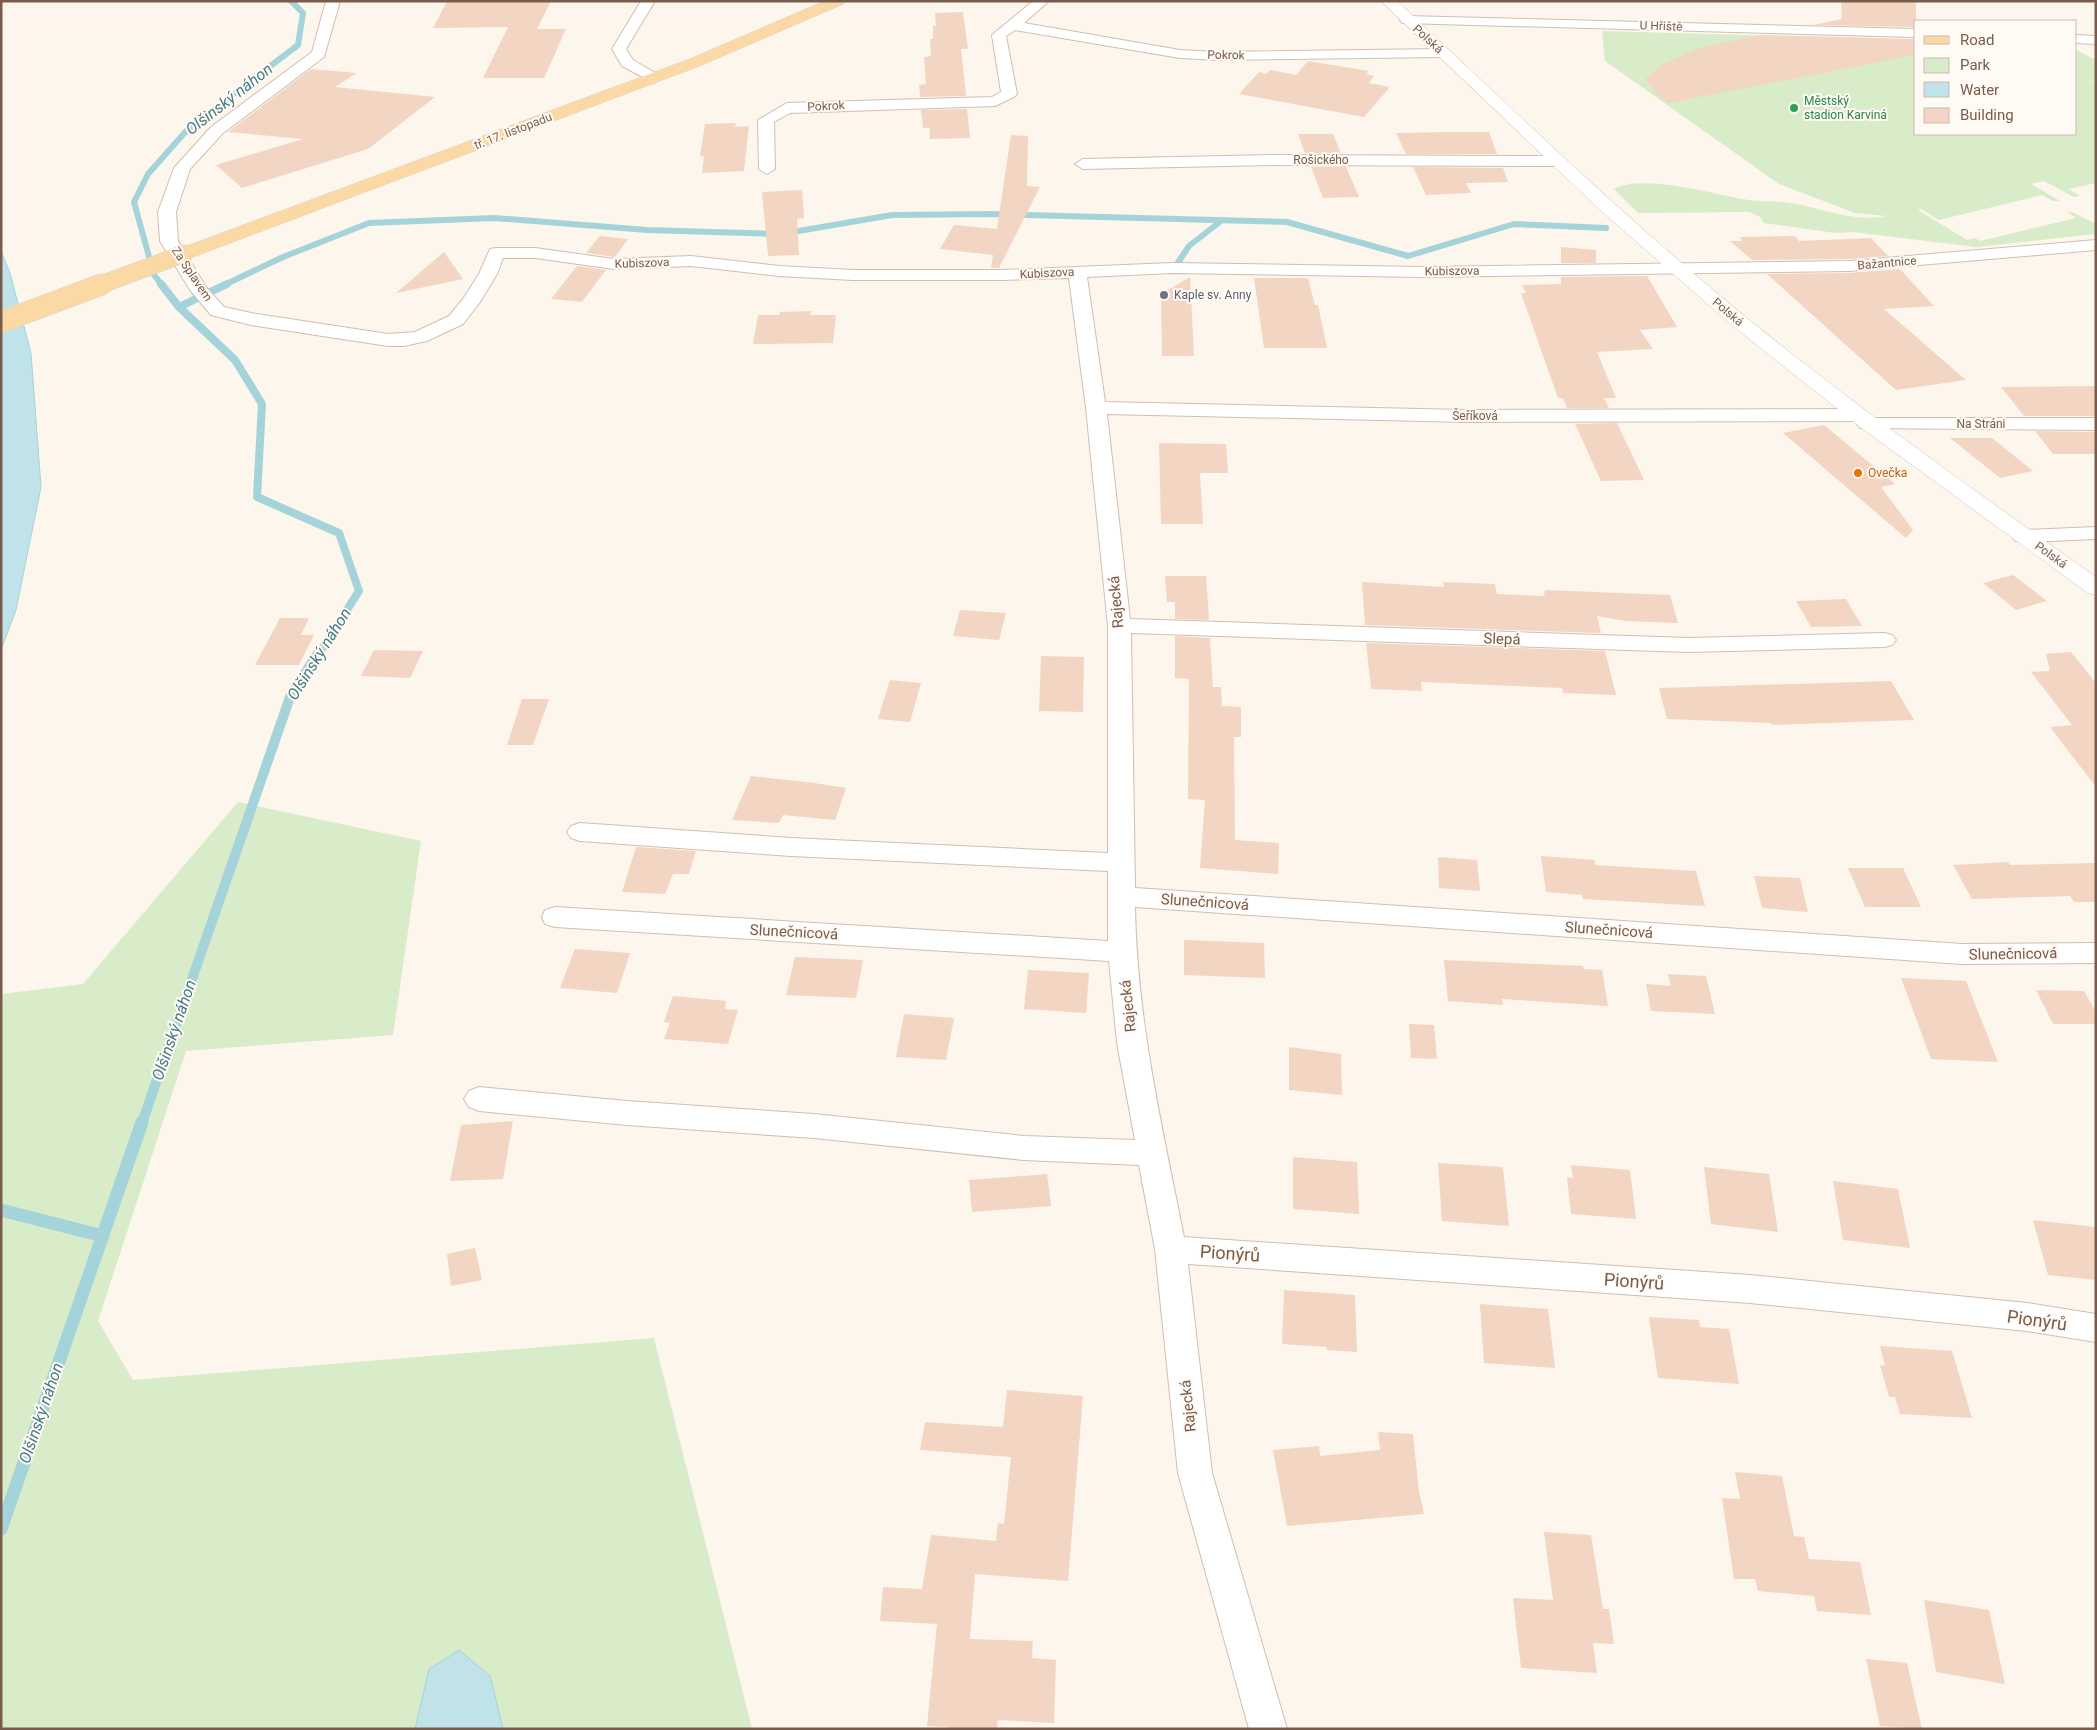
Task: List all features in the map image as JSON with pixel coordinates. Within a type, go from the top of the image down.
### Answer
[{"type":"main road","name":"tř. 17. listopadu","points":[[1,322],[654,78],[805,17],[838,1]]},
{"type":"street","name":"Za Splavem","points":[[333,1],[319,54],[217,130],[182,168],[167,212],[169,241],[200,290],[218,311],[251,320],[388,340],[420,337],[456,320]]},
{"type":"street","points":[[648,1],[619,49],[627,63],[654,78]]},
{"type":"street","name":"Pokrok","points":[[767,169],[766,120],[787,108],[894,103],[923,105],[986,102],[995,101],[1009,94],[999,35],[1042,1]]},
{"type":"street","name":"Polská","points":[[1388,1],[1558,161],[1751,332],[1861,419],[2096,588]]},
{"type":"street","name":"U Hřiště","points":[[1407,20],[1914,33]]},
{"type":"street","name":"Pokrok","points":[[1013,25],[1180,54],[1219,56],[1442,53]]},
{"type":"street","points":[[2077,39],[2096,40]]},
{"type":"street","name":"Rošického","points":[[1083,164],[1273,160],[1558,161]]},
{"type":"street","name":"Bažantnice","points":[[1678,269],[1849,266],[2096,244]]},
{"type":"street","name":"Kubiszova","points":[[456,320],[471,302],[488,274],[496,253],[535,253],[614,264],[691,261],[779,272],[853,275],[1002,275],[1172,268],[1422,272],[1678,269]]},
{"type":"street","name":"Rajecká","points":[[1077,271],[1096,408],[1119,626],[1123,897],[1122,952],[1132,1043],[1171,1248],[1195,1474],[1268,1729]]},
{"type":"street","name":"Šeříková","points":[[1096,408],[1468,416],[1861,419]]},
{"type":"street","name":"Na Stráni","points":[[1861,419],[2096,424]]},
{"type":"street","points":[[2023,536],[2096,533]]},
{"type":"street","name":"Slepá","points":[[1119,626],[1689,645],[1884,640]]},
{"type":"street","points":[[580,832],[791,847],[1122,864]]},
{"type":"street","name":"Slunečnicová","points":[[1123,897],[1962,954],[2096,953]]},
{"type":"street","name":"Slunečnicová","points":[[554,918],[1122,952]]},
{"type":"street","points":[[479,1099],[627,1113],[814,1126],[1024,1148],[1153,1153]]},
{"type":"street","name":"Pionýrů","points":[[1171,1248],[1750,1289],[2017,1316],[2096,1328]]},
{"type":"green space","name":"Městský stadion Karviná","points":[[1602,31],[1914,40],[1914,135],[2077,135],[2077,50],[2096,60],[2096,82],[2088,79],[2096,83],[2096,183],[2069,189],[2080,196],[2074,197],[2044,181],[2031,184],[2060,201],[2053,201],[2042,195],[1939,220],[1921,209],[1918,210],[1967,240],[1975,238],[1980,241],[2076,218],[2066,211],[2096,224],[2096,234],[1976,247],[1853,232],[1836,233],[1764,223],[1760,217],[1749,212],[1638,213],[1614,189],[1629,184],[1663,184],[1749,200],[1803,205],[1862,218],[1886,216],[1855,213],[1779,184],[1605,61]]},
{"type":"green space","points":[[238,802],[421,841],[393,1035],[186,1051],[98,1321],[133,1380],[654,1338],[752,1729],[1,1729],[1,994],[83,984]]},
{"type":"water","points":[[1,251],[10,273],[31,353],[41,487],[16,610],[1,650]]},
{"type":"water","points":[[459,1650],[490,1676],[503,1729],[415,1729],[429,1669]]},
{"type":"building","points":[[447,1],[551,1],[537,29],[566,29],[544,78],[483,78],[508,27],[433,28]]},
{"type":"building","points":[[1841,1],[1916,1],[1914,27],[1814,25],[1842,19]]},
{"type":"building","points":[[963,12],[968,49],[961,49],[966,96],[920,97],[919,85],[926,84],[924,57],[931,56],[930,39],[933,39],[933,26],[936,26],[935,13]]},
{"type":"building","points":[[1762,35],[1914,39],[1914,55],[1668,103],[1660,98],[1645,79],[1663,64],[1701,47]]},
{"type":"building","points":[[1308,61],[1369,71],[1366,74],[1374,76],[1369,83],[1390,87],[1364,117],[1239,94],[1259,72],[1266,74],[1270,70],[1296,75]]},
{"type":"building","points":[[311,69],[357,73],[335,87],[435,97],[368,149],[242,188],[216,165],[303,139],[228,132]]},
{"type":"building","points":[[967,109],[970,138],[930,139],[930,128],[923,128],[921,110]]},
{"type":"building","points":[[736,123],[735,127],[749,126],[744,171],[702,173],[704,156],[700,156],[705,124]]},
{"type":"building","points":[[1489,132],[1497,154],[1406,154],[1396,133]]},
{"type":"building","points":[[1298,134],[1333,134],[1341,153],[1305,153]]},
{"type":"building","points":[[1011,135],[1028,136],[1027,186],[1040,187],[999,268],[991,268],[993,255],[940,249],[954,225],[997,229]]},
{"type":"building","points":[[1311,167],[1346,167],[1359,197],[1323,198]]},
{"type":"building","points":[[1413,167],[1503,168],[1508,182],[1466,183],[1471,193],[1426,195]]},
{"type":"building","points":[[802,190],[804,218],[797,219],[799,255],[768,256],[762,192]]},
{"type":"building","points":[[600,236],[628,239],[615,257],[586,253]]},
{"type":"building","points":[[1795,236],[1799,241],[1871,238],[1888,256],[1849,259],[1752,260],[1730,241],[1742,241],[1740,237]]},
{"type":"building","points":[[1561,247],[1596,250],[1596,263],[1561,263]]},
{"type":"building","points":[[444,252],[463,279],[396,293]]},
{"type":"building","points":[[577,266],[606,270],[582,302],[551,299]]},
{"type":"building","points":[[1900,269],[1934,306],[1884,309],[1966,380],[1896,390],[1767,274],[1849,273]]},
{"type":"building","points":[[1647,276],[1677,327],[1640,330],[1653,349],[1597,352],[1616,398],[1604,398],[1609,408],[1567,408],[1563,398],[1558,398],[1521,293],[1526,293],[1522,285],[1561,284],[1561,277]]},
{"type":"building","points":[[1190,277],[1194,356],[1162,356],[1161,294]]},
{"type":"building","points":[[1254,278],[1308,278],[1315,305],[1318,305],[1327,348],[1264,348]]},
{"type":"building","points":[[811,311],[810,315],[836,315],[833,343],[753,344],[758,315],[779,315],[780,312]]},
{"type":"building","points":[[2096,386],[2096,416],[2024,416],[2001,387]]},
{"type":"building","points":[[1617,423],[1644,480],[1601,481],[1575,424]]},
{"type":"building","points":[[1824,425],[1895,484],[1881,487],[1913,530],[1906,538],[1783,433]]},
{"type":"building","points":[[2035,431],[2096,432],[2096,454],[2053,454]]},
{"type":"building","points":[[1950,438],[1992,438],[2033,471],[2000,478]]},
{"type":"building","points":[[1159,443],[1226,444],[1228,473],[1200,473],[1203,524],[1161,524]]},
{"type":"building","points":[[2013,575],[2047,601],[2016,610],[1983,583]]},
{"type":"building","points":[[1165,576],[1206,576],[1209,620],[1175,619],[1175,602],[1167,602]]},
{"type":"building","points":[[1362,582],[1444,587],[1443,582],[1495,584],[1497,594],[1544,596],[1545,590],[1670,595],[1678,623],[1626,621],[1597,616],[1601,633],[1365,625]]},
{"type":"building","points":[[1846,599],[1862,626],[1811,627],[1796,601]]},
{"type":"building","points":[[960,610],[1006,613],[999,640],[953,636]]},
{"type":"building","points":[[280,618],[309,618],[301,635],[314,635],[299,665],[255,665]]},
{"type":"building","points":[[1175,636],[1210,638],[1213,687],[1221,687],[1222,706],[1241,707],[1241,737],[1234,737],[1235,840],[1279,843],[1278,874],[1200,868],[1205,800],[1188,799],[1189,679],[1175,678]]},
{"type":"building","points":[[1366,643],[1605,651],[1616,695],[1563,693],[1562,688],[1421,682],[1422,691],[1371,689]]},
{"type":"building","points":[[374,650],[423,651],[410,678],[361,676]]},
{"type":"building","points":[[2071,652],[2096,683],[2096,787],[2050,727],[2072,725],[2031,672],[2050,671],[2046,654]]},
{"type":"building","points":[[1041,656],[1084,657],[1083,712],[1039,711]]},
{"type":"building","points":[[890,680],[921,683],[910,722],[878,719]]},
{"type":"building","points":[[1891,681],[1914,720],[1772,725],[1771,723],[1667,719],[1659,688]]},
{"type":"building","points":[[522,699],[549,699],[533,745],[507,745]]},
{"type":"building","points":[[751,776],[846,788],[835,820],[783,815],[779,823],[732,820]]},
{"type":"building","points":[[636,847],[696,851],[689,874],[673,874],[665,894],[622,892]]},
{"type":"building","points":[[1541,856],[1594,860],[1595,865],[1696,871],[1705,906],[1583,899],[1582,895],[1546,892]]},
{"type":"building","points":[[1438,857],[1477,860],[1480,891],[1439,888]]},
{"type":"building","points":[[2008,862],[2010,865],[2096,863],[2096,902],[2074,902],[2070,896],[1972,899],[1953,865]]},
{"type":"building","points":[[1848,868],[1903,868],[1921,907],[1865,907]]},
{"type":"building","points":[[1754,876],[1800,878],[1808,912],[1762,908]]},
{"type":"building","points":[[1184,940],[1264,943],[1265,978],[1184,975]]},
{"type":"building","points":[[575,949],[630,953],[617,993],[560,988]]},
{"type":"building","points":[[795,957],[863,960],[856,998],[786,995]]},
{"type":"building","points":[[1444,960],[1583,966],[1584,969],[1602,970],[1608,1006],[1502,999],[1503,1005],[1448,1001]]},
{"type":"building","points":[[1028,970],[1089,973],[1086,1013],[1024,1009]]},
{"type":"building","points":[[1668,974],[1706,976],[1715,1014],[1651,1011],[1646,984],[1671,986]]},
{"type":"building","points":[[1901,978],[1966,981],[1998,1062],[1931,1059]]},
{"type":"building","points":[[2036,990],[2084,991],[2096,1012],[2096,1024],[2053,1024]]},
{"type":"building","points":[[673,996],[726,1001],[725,1009],[738,1010],[728,1044],[664,1039],[670,1023],[664,1022]]},
{"type":"building","points":[[904,1014],[954,1018],[946,1060],[896,1057]]},
{"type":"building","points":[[1409,1024],[1434,1025],[1437,1059],[1411,1058]]},
{"type":"building","points":[[1289,1047],[1341,1054],[1342,1095],[1289,1090]]},
{"type":"building","points":[[513,1121],[503,1179],[450,1181],[461,1125]]},
{"type":"building","points":[[1293,1157],[1357,1162],[1359,1214],[1293,1209]]},
{"type":"building","points":[[1438,1163],[1503,1167],[1509,1226],[1442,1221]]},
{"type":"building","points":[[1571,1165],[1630,1170],[1636,1219],[1571,1214],[1567,1177],[1573,1178]]},
{"type":"building","points":[[1704,1167],[1769,1174],[1778,1232],[1711,1224]]},
{"type":"building","points":[[1047,1174],[1051,1206],[972,1212],[969,1180]]},
{"type":"building","points":[[1833,1181],[1898,1189],[1910,1248],[1843,1240]]},
{"type":"building","points":[[2033,1220],[2096,1227],[2096,1280],[2048,1275]]},
{"type":"building","points":[[475,1248],[482,1280],[451,1286],[447,1254]]},
{"type":"building","points":[[1284,1290],[1355,1295],[1357,1352],[1326,1350],[1327,1347],[1282,1344]]},
{"type":"building","points":[[1480,1304],[1548,1309],[1555,1368],[1484,1363]]},
{"type":"building","points":[[1649,1317],[1699,1320],[1700,1327],[1729,1329],[1739,1384],[1658,1378]]},
{"type":"building","points":[[1880,1346],[1952,1351],[1972,1418],[1900,1414],[1895,1397],[1889,1397],[1880,1365],[1885,1366]]},
{"type":"building","points":[[1007,1390],[1083,1396],[1068,1581],[975,1574],[970,1639],[1033,1641],[1032,1658],[1056,1660],[1054,1723],[998,1720],[997,1729],[947,1729],[947,1727],[927,1726],[937,1624],[880,1621],[883,1587],[922,1589],[931,1535],[996,1541],[998,1523],[1004,1524],[1011,1457],[920,1450],[925,1422],[1003,1427]]},
{"type":"building","points":[[1378,1432],[1413,1434],[1419,1492],[1424,1514],[1287,1526],[1273,1450],[1319,1446],[1320,1456],[1380,1450]]},
{"type":"building","points":[[1735,1472],[1782,1476],[1794,1536],[1804,1537],[1809,1559],[1860,1562],[1871,1615],[1817,1611],[1814,1596],[1758,1591],[1755,1579],[1734,1579],[1722,1498],[1740,1499]]},
{"type":"building","points":[[1544,1532],[1591,1535],[1603,1609],[1609,1609],[1614,1644],[1593,1643],[1597,1673],[1521,1668],[1513,1598],[1553,1600]]},
{"type":"building","points":[[1924,1600],[1989,1610],[2005,1684],[1936,1672]]},
{"type":"building","points":[[1866,1659],[1907,1663],[1922,1729],[1880,1726]]},
{"type":"waterway","name":"Olšinský náhon","points":[[162,285],[154,275],[134,202],[148,174],[188,129],[298,45],[303,13],[291,1]]},
{"type":"waterway","points":[[224,285],[283,257],[369,223],[494,218],[647,230],[781,234],[892,215],[992,214],[1287,222],[1408,256],[1514,224],[1606,228]]},
{"type":"waterway","points":[[1175,267],[1189,246],[1221,221]]},
{"type":"waterway","name":"Olšinský náhon","points":[[161,284],[179,307]]},
{"type":"waterway","points":[[179,307],[227,284]]},
{"type":"waterway","name":"Olšinský náhon","points":[[179,307],[235,360],[262,404],[257,497],[339,533],[359,591],[320,652]]},
{"type":"waterway","name":"Olšinský náhon","points":[[142,1123],[290,697],[320,650]]},
{"type":"waterway","name":"Olšinský náhon","points":[[103,1236],[142,1122]]},
{"type":"waterway","points":[[1,1210],[103,1236]]},
{"type":"waterway","name":"Olšinský náhon","points":[[1,1529],[103,1236]]},
{"type":"place","name":"Městský stadion Karviná","points":[[1794,108]]},
{"type":"place","name":"Kaple sv. Anny","points":[[1164,295]]},
{"type":"place","name":"Ovečka","points":[[1858,473]]}]
